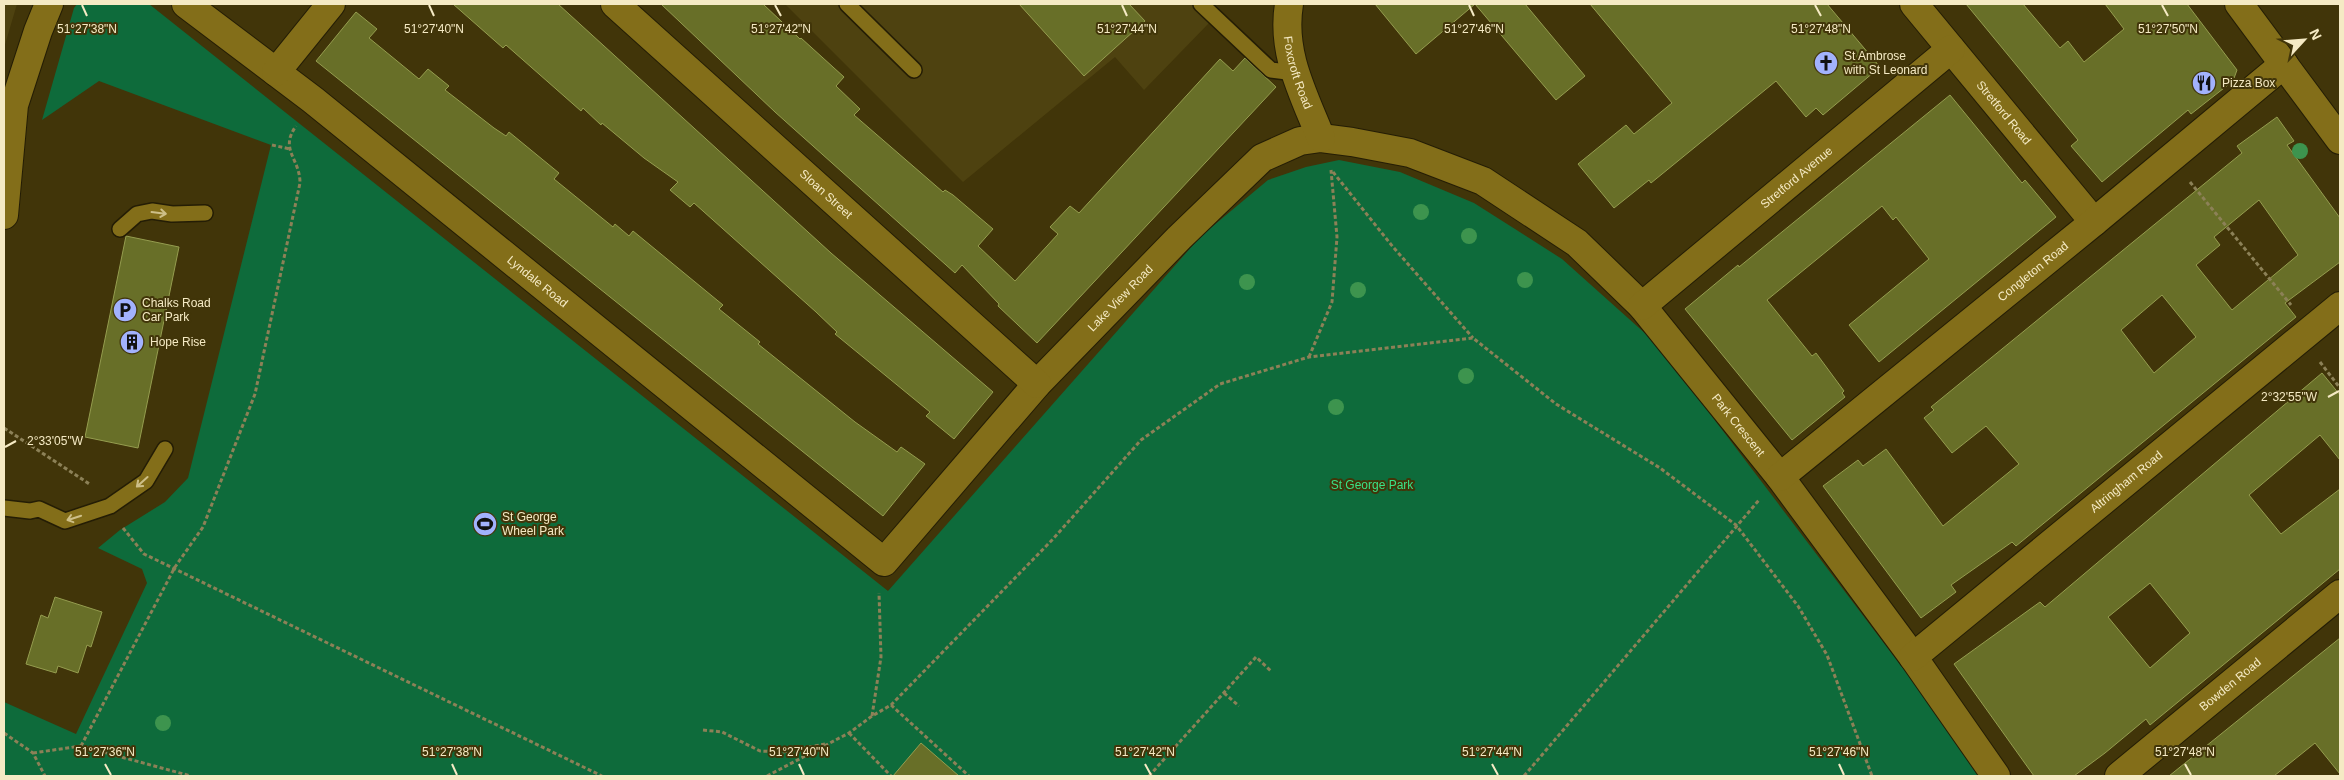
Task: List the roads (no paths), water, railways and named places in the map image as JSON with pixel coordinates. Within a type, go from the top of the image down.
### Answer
[{"type":"street","points":[[4,215],[14,105],[38,31],[49,4]]},
{"type":"street","name":"Lyndale Road","points":[[186,4],[313,100],[880,558]]},
{"type":"street","points":[[276,72],[331,4]]},
{"type":"street","name":"Sloan Street","points":[[615,4],[1037,384]]},
{"type":"street","name":"Foxcroft Road","points":[[1289,4],[1285,26],[1295,73],[1321,138]]},
{"type":"street","name":"Stretford Road","points":[[1914,4],[2094,222]]},
{"type":"street","points":[[2239,4],[2340,140]]},
{"type":"street","name":"Stretford Avenue","points":[[1642,306],[1945,42]]},
{"type":"street","name":"Congleton Road","points":[[1780,477],[2094,222],[2284,64]]},
{"type":"street","name":"Lake View Road","points":[[880,558],[1037,384],[1179,238],[1262,158],[1300,141],[1321,138],[1410,153]]},
{"type":"street","name":"Park Crescent","points":[[1410,153],[1483,181],[1506,196],[1577,243],[1642,306],[1780,477],[1913,657],[1996,776]]},
{"type":"street","name":"Altringham Road","points":[[1913,657],[2340,306]]},
{"type":"street","name":"Bowden Road","points":[[2118,776],[2340,594]]},
{"type":"lane","points":[[847,4],[914,70]]},
{"type":"lane","points":[[1201,4],[1271,70],[1295,73]]},
{"type":"lane","points":[[120,229],[137,214],[152,211],[172,214],[205,213]]},
{"type":"lane","points":[[4,508],[30,511],[39,509],[65,521],[110,506],[146,480],[165,449]]},
{"type":"place","name":"St Ambrose with St Leonard","points":[[1826,63]]},
{"type":"place","name":"Pizza Box","points":[[2204,83]]},
{"type":"place","name":"Chalks Road Car Park","points":[[125,310]]},
{"type":"place","name":"Hope Rise","points":[[132,342]]},
{"type":"place","name":"St George Wheel Park","points":[[485,524]]},
{"type":"park label","name":"St George Park","points":[[1372,485]]}]
